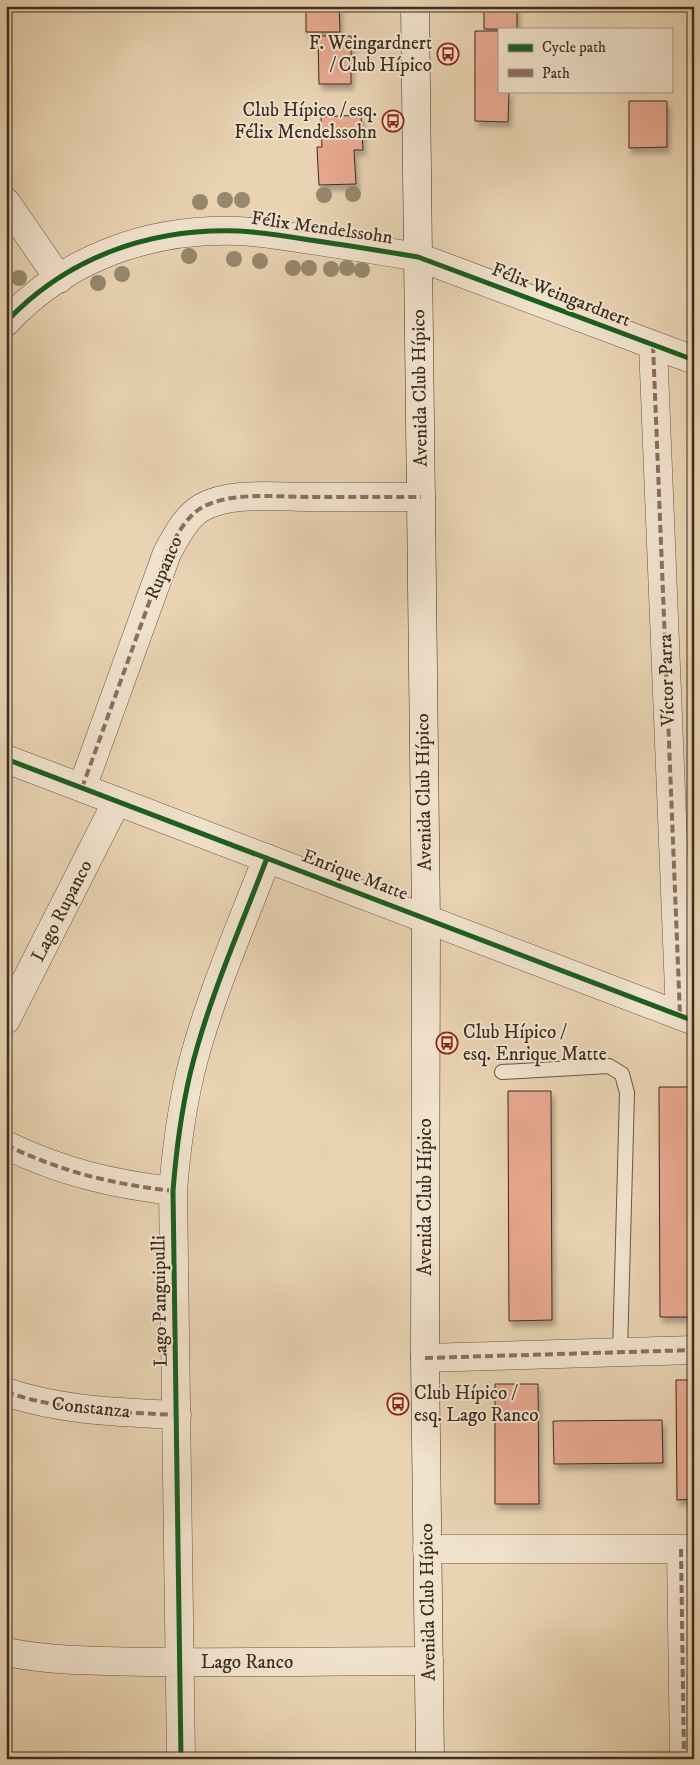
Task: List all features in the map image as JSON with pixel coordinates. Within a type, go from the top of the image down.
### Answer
[{"type":"street","name":"Avenida Club Hípico","points":[[415,6],[426,919],[425,1358],[430,1759]]},
{"type":"street","points":[[6,202],[58,279]]},
{"type":"street","name":"Félix Mendelssohn","points":[[6,322],[29,300],[58,279],[99,255],[156,237],[217,231],[240,231],[274,234],[418,257]]},
{"type":"street","name":"Félix Weingardnert","points":[[418,257],[694,360]]},
{"type":"street","name":"Víctor Parra","points":[[653,345],[687,1018]]},
{"type":"street","name":"Rupanco","points":[[82,788],[167,553],[178,533],[201,508],[220,500],[232,498],[421,497]]},
{"type":"street","name":"Enrique Matte","points":[[6,759],[687,1018]]},
{"type":"street","name":"Lago Rupanco","points":[[6,1020],[117,801]]},
{"type":"street","name":"Lago Panguipulli","points":[[181,1759],[173,1191],[176,1153],[190,1073],[222,975],[267,858]]},
{"type":"street","points":[[6,1145],[55,1166],[90,1177],[131,1186],[173,1191]]},
{"type":"street","points":[[425,1358],[694,1350]]},
{"type":"street","name":"Constanza","points":[[6,1392],[59,1406],[95,1411],[177,1415]]},
{"type":"street","points":[[427,1549],[688,1549],[684,1759]]},
{"type":"street","name":"Lago Ranco","points":[[6,1652],[43,1658],[180,1662],[429,1661]]},
{"type":"lane","points":[[502,1072],[609,1066],[622,1074],[627,1093],[620,1352]]},
{"type":"building","points":[[306,6],[339,6],[340,32],[306,32]]},
{"type":"building","points":[[484,6],[517,6],[517,28],[484,29]]},
{"type":"building","points":[[475,31],[498,31],[498,92],[509,92],[508,122],[475,121]]},
{"type":"building","points":[[318,36],[351,36],[351,84],[319,84]]},
{"type":"building","points":[[629,101],[667,101],[667,147],[629,148]]},
{"type":"building","points":[[361,115],[363,150],[354,150],[356,184],[319,185],[317,147],[322,147],[321,117]]},
{"type":"building","points":[[659,1087],[694,1087],[694,1317],[660,1317]]},
{"type":"building","points":[[508,1091],[551,1091],[552,1320],[509,1321]]},
{"type":"building","points":[[676,1380],[694,1380],[694,1499],[677,1500]]},
{"type":"building","points":[[495,1384],[538,1384],[539,1504],[495,1504]]},
{"type":"building","points":[[662,1420],[663,1463],[554,1464],[553,1421]]},
{"type":"marked path","points":[[653,345],[680,1015]]},
{"type":"marked path","points":[[82,788],[167,553],[181,528],[195,512],[226,499],[254,496],[421,497]]},
{"type":"marked path","points":[[6,1145],[47,1163],[88,1176],[129,1185],[173,1191]]},
{"type":"marked path","points":[[425,1358],[694,1350]]},
{"type":"marked path","points":[[6,1392],[48,1403],[91,1410],[177,1415]]},
{"type":"marked path","points":[[681,1549],[684,1759]]},
{"type":"cycle path","points":[[6,322],[30,299],[56,280],[83,264],[112,251],[142,241],[173,235],[205,231],[238,231],[256,232],[418,257],[694,360]]},
{"type":"cycle path","points":[[6,759],[694,1021]]},
{"type":"cycle path","points":[[181,1759],[174,1176],[184,1103],[197,1046],[225,965],[267,858]]},
{"type":"place","name":"F. Weingardnert / Club Hípico","points":[[448,54]]},
{"type":"place","name":"Club Hípico / esq. Félix Mendelssohn","points":[[393,121]]},
{"type":"place","name":"Club Hípico / esq. Enrique Matte","points":[[447,1043]]},
{"type":"place","name":"Club Hípico / esq. Lago Ranco","points":[[398,1404]]}]
